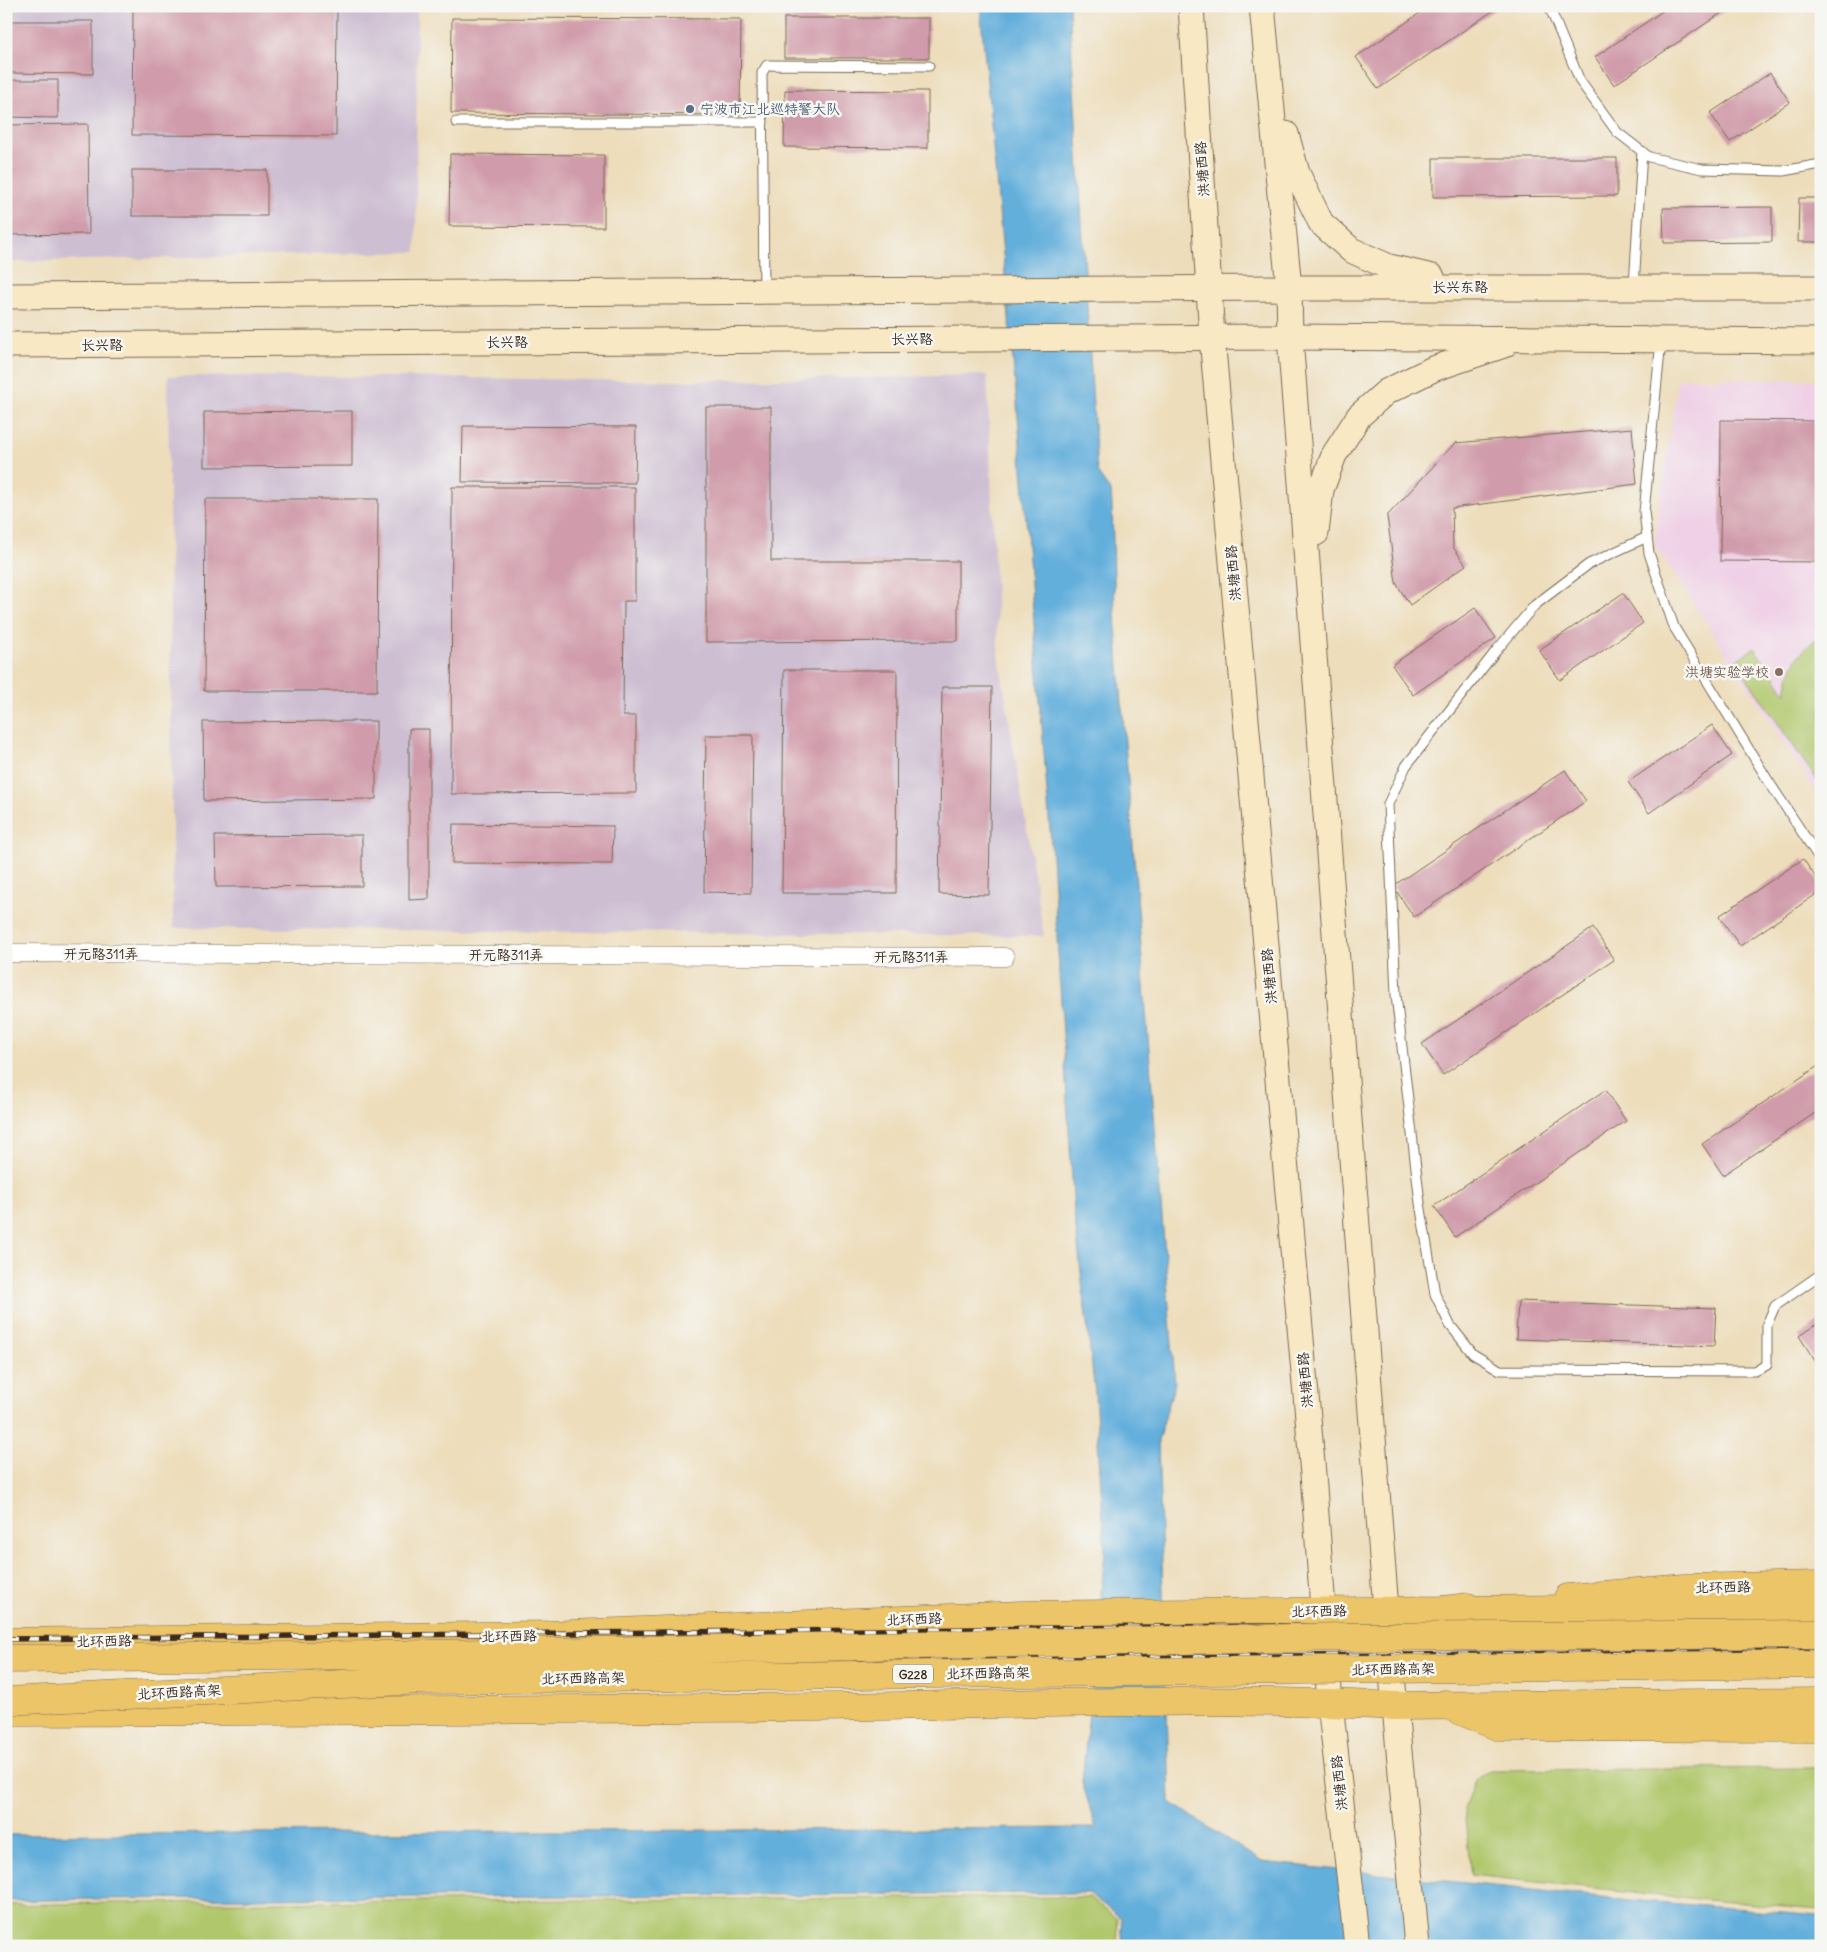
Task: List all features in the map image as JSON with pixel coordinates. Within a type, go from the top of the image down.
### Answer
[{"type":"main road","name":"洪塘西路","points":[[1191,6],[1212,338],[1324,1611],[1330,1702],[1357,1946]]},
{"type":"main road","points":[[1262,6],[1289,288],[1290,337],[1386,1610],[1417,1946]]},
{"type":"main road","points":[[1269,79],[1297,173],[1321,223],[1351,250],[1389,267],[1479,287]]},
{"type":"main road","name":"长兴东路","points":[[764,291],[1099,288],[1821,288]]},
{"type":"main road","points":[[6,296],[764,291]]},
{"type":"main road","points":[[1212,338],[1821,341]]},
{"type":"main road","name":"长兴路","points":[[6,345],[1212,338]]},
{"type":"main road","points":[[1310,595],[1321,490],[1334,455],[1359,416],[1386,392],[1433,370],[1522,339]]},
{"type":"main road","name":"北环西路","points":[[6,1642],[549,1635],[1021,1615],[1444,1610],[1685,1588],[1821,1586]]},
{"type":"main road","points":[[1444,1610],[1809,1607]]},
{"type":"main road","name":"北环西路高架","points":[[6,1659],[375,1655],[1335,1637],[1821,1634]]},
{"type":"main road","name":"北环西路高架","points":[[6,1700],[423,1680],[1821,1664]]},
{"type":"main road","points":[[6,1712],[815,1707],[1030,1702],[1330,1702],[1396,1706],[1445,1704],[1821,1702]]},
{"type":"main road","points":[[1445,1704],[1499,1727],[1821,1728]]},
{"type":"street","name":"开元路311弄","points":[[6,953],[1006,957]]},
{"type":"lane","points":[[1549,6],[1580,81],[1617,132],[1649,156],[1702,169],[1783,171],[1821,164]]},
{"type":"lane","points":[[764,291],[762,72],[767,65],[929,66]]},
{"type":"lane","points":[[456,122],[763,122]]},
{"type":"lane","points":[[1634,288],[1642,151]]},
{"type":"lane","points":[[1661,340],[1644,512],[1649,553],[1674,627],[1769,782],[1821,861]]},
{"type":"lane","points":[[1647,537],[1589,564],[1535,605],[1496,651],[1406,766],[1388,804],[1396,995],[1420,1202],[1435,1294],[1450,1324],[1474,1354],[1500,1370],[1756,1371],[1767,1365],[1767,1324],[1775,1306],[1821,1274]]},
{"type":"shaded area","points":[[6,6],[417,6],[416,252],[6,262]]},
{"type":"shaded area","points":[[987,375],[998,651],[1044,936],[173,928],[168,376],[677,381]]},
{"type":"shaded area","name":"洪塘实验学校","points":[[1678,378],[1821,380],[1821,800],[1654,543]]},
{"type":"green space","points":[[1821,635],[1821,786],[1735,661],[1754,648],[1786,693],[1790,674],[1796,660]]},
{"type":"green space","points":[[1821,1768],[1821,1909],[1717,1901],[1471,1875],[1464,1809],[1475,1780],[1490,1770]]},
{"type":"green space","points":[[1089,1897],[1117,1919],[1119,1946],[6,1946],[6,1905]]},
{"type":"water","points":[[980,6],[1069,6],[1097,472],[1111,492],[1115,614],[1175,1383],[1158,1441],[1170,1802],[1262,1862],[1630,1900],[1821,1915],[1821,1946],[1123,1946],[1121,1918],[1088,1893],[6,1901],[6,1835],[1096,1828],[1082,1782],[1105,1553],[1095,1393],[1074,1212],[1052,856],[1017,404]]},
{"type":"building","points":[[133,6],[337,6],[336,136],[132,135]]},
{"type":"building","points":[[520,6],[888,6],[888,11],[520,8]]},
{"type":"building","points":[[1430,6],[1500,6],[1378,89],[1356,57]]},
{"type":"building","points":[[1670,6],[1732,6],[1614,85],[1595,57]]},
{"type":"building","points":[[452,18],[741,19],[740,115],[451,113]]},
{"type":"building","points":[[784,18],[929,18],[929,58],[784,58]]},
{"type":"building","points":[[6,21],[93,21],[93,74],[6,73]]},
{"type":"building","points":[[1770,73],[1790,102],[1730,142],[1710,113]]},
{"type":"building","points":[[6,80],[58,80],[58,118],[6,117]]},
{"type":"building","points":[[785,90],[928,91],[928,148],[784,147]]},
{"type":"building","points":[[88,124],[89,234],[6,235],[6,125]]},
{"type":"building","points":[[450,154],[604,155],[604,227],[449,226]]},
{"type":"building","points":[[1433,158],[1617,158],[1617,196],[1433,197]]},
{"type":"building","points":[[132,170],[267,170],[267,216],[132,216]]},
{"type":"building","points":[[1799,198],[1821,198],[1821,242],[1798,242]]},
{"type":"building","points":[[1772,207],[1772,242],[1664,243],[1663,208]]},
{"type":"building","points":[[706,407],[771,407],[771,561],[958,561],[958,641],[706,642]]},
{"type":"building","points":[[352,411],[352,466],[204,467],[204,412]]},
{"type":"building","points":[[1721,420],[1821,421],[1819,533],[1821,533],[1821,543],[1819,543],[1819,562],[1720,561]]},
{"type":"building","points":[[463,426],[636,427],[635,483],[462,482]]},
{"type":"building","points":[[1632,428],[1637,484],[1452,508],[1453,547],[1466,565],[1410,605],[1396,583],[1387,516],[1455,443]]},
{"type":"building","points":[[452,487],[635,487],[635,601],[624,601],[623,716],[636,716],[636,793],[451,794]]},
{"type":"building","points":[[205,499],[378,499],[377,691],[204,691]]},
{"type":"building","points":[[1623,593],[1643,623],[1560,680],[1539,650]]},
{"type":"building","points":[[1475,608],[1496,638],[1413,695],[1392,665]]},
{"type":"building","points":[[784,670],[897,670],[896,893],[782,893]]},
{"type":"building","points":[[942,687],[992,687],[989,895],[939,894]]},
{"type":"building","points":[[376,721],[376,799],[204,801],[203,722]]},
{"type":"building","points":[[1712,725],[1732,755],[1649,813],[1628,782]]},
{"type":"building","points":[[409,729],[429,729],[429,899],[409,900]]},
{"type":"building","points":[[706,735],[753,735],[751,893],[704,892]]},
{"type":"building","points":[[1565,770],[1586,801],[1414,917],[1393,886]]},
{"type":"building","points":[[453,824],[613,826],[612,864],[452,863]]},
{"type":"building","points":[[362,835],[362,886],[216,887],[215,836]]},
{"type":"building","points":[[1803,859],[1821,885],[1821,891],[1740,946],[1719,916]]},
{"type":"building","points":[[1593,928],[1614,960],[1443,1075],[1422,1044]]},
{"type":"building","points":[[1821,1064],[1821,1109],[1723,1175],[1702,1144]]},
{"type":"building","points":[[1605,1090],[1626,1121],[1455,1237],[1434,1206]]},
{"type":"building","points":[[1518,1301],[1716,1308],[1714,1346],[1516,1339]]},
{"type":"building","points":[[1821,1321],[1821,1366],[1819,1367],[1799,1336]]},
{"type":"railway","points":[[6,1639],[1252,1626],[1821,1624]]},
{"type":"railway","points":[[6,1668],[1821,1651]]},
{"type":"place","name":"宁波市江北巡特警大队","points":[[690,109]]},
{"type":"place","name":"洪塘实验学校","points":[[1779,672]]}]
